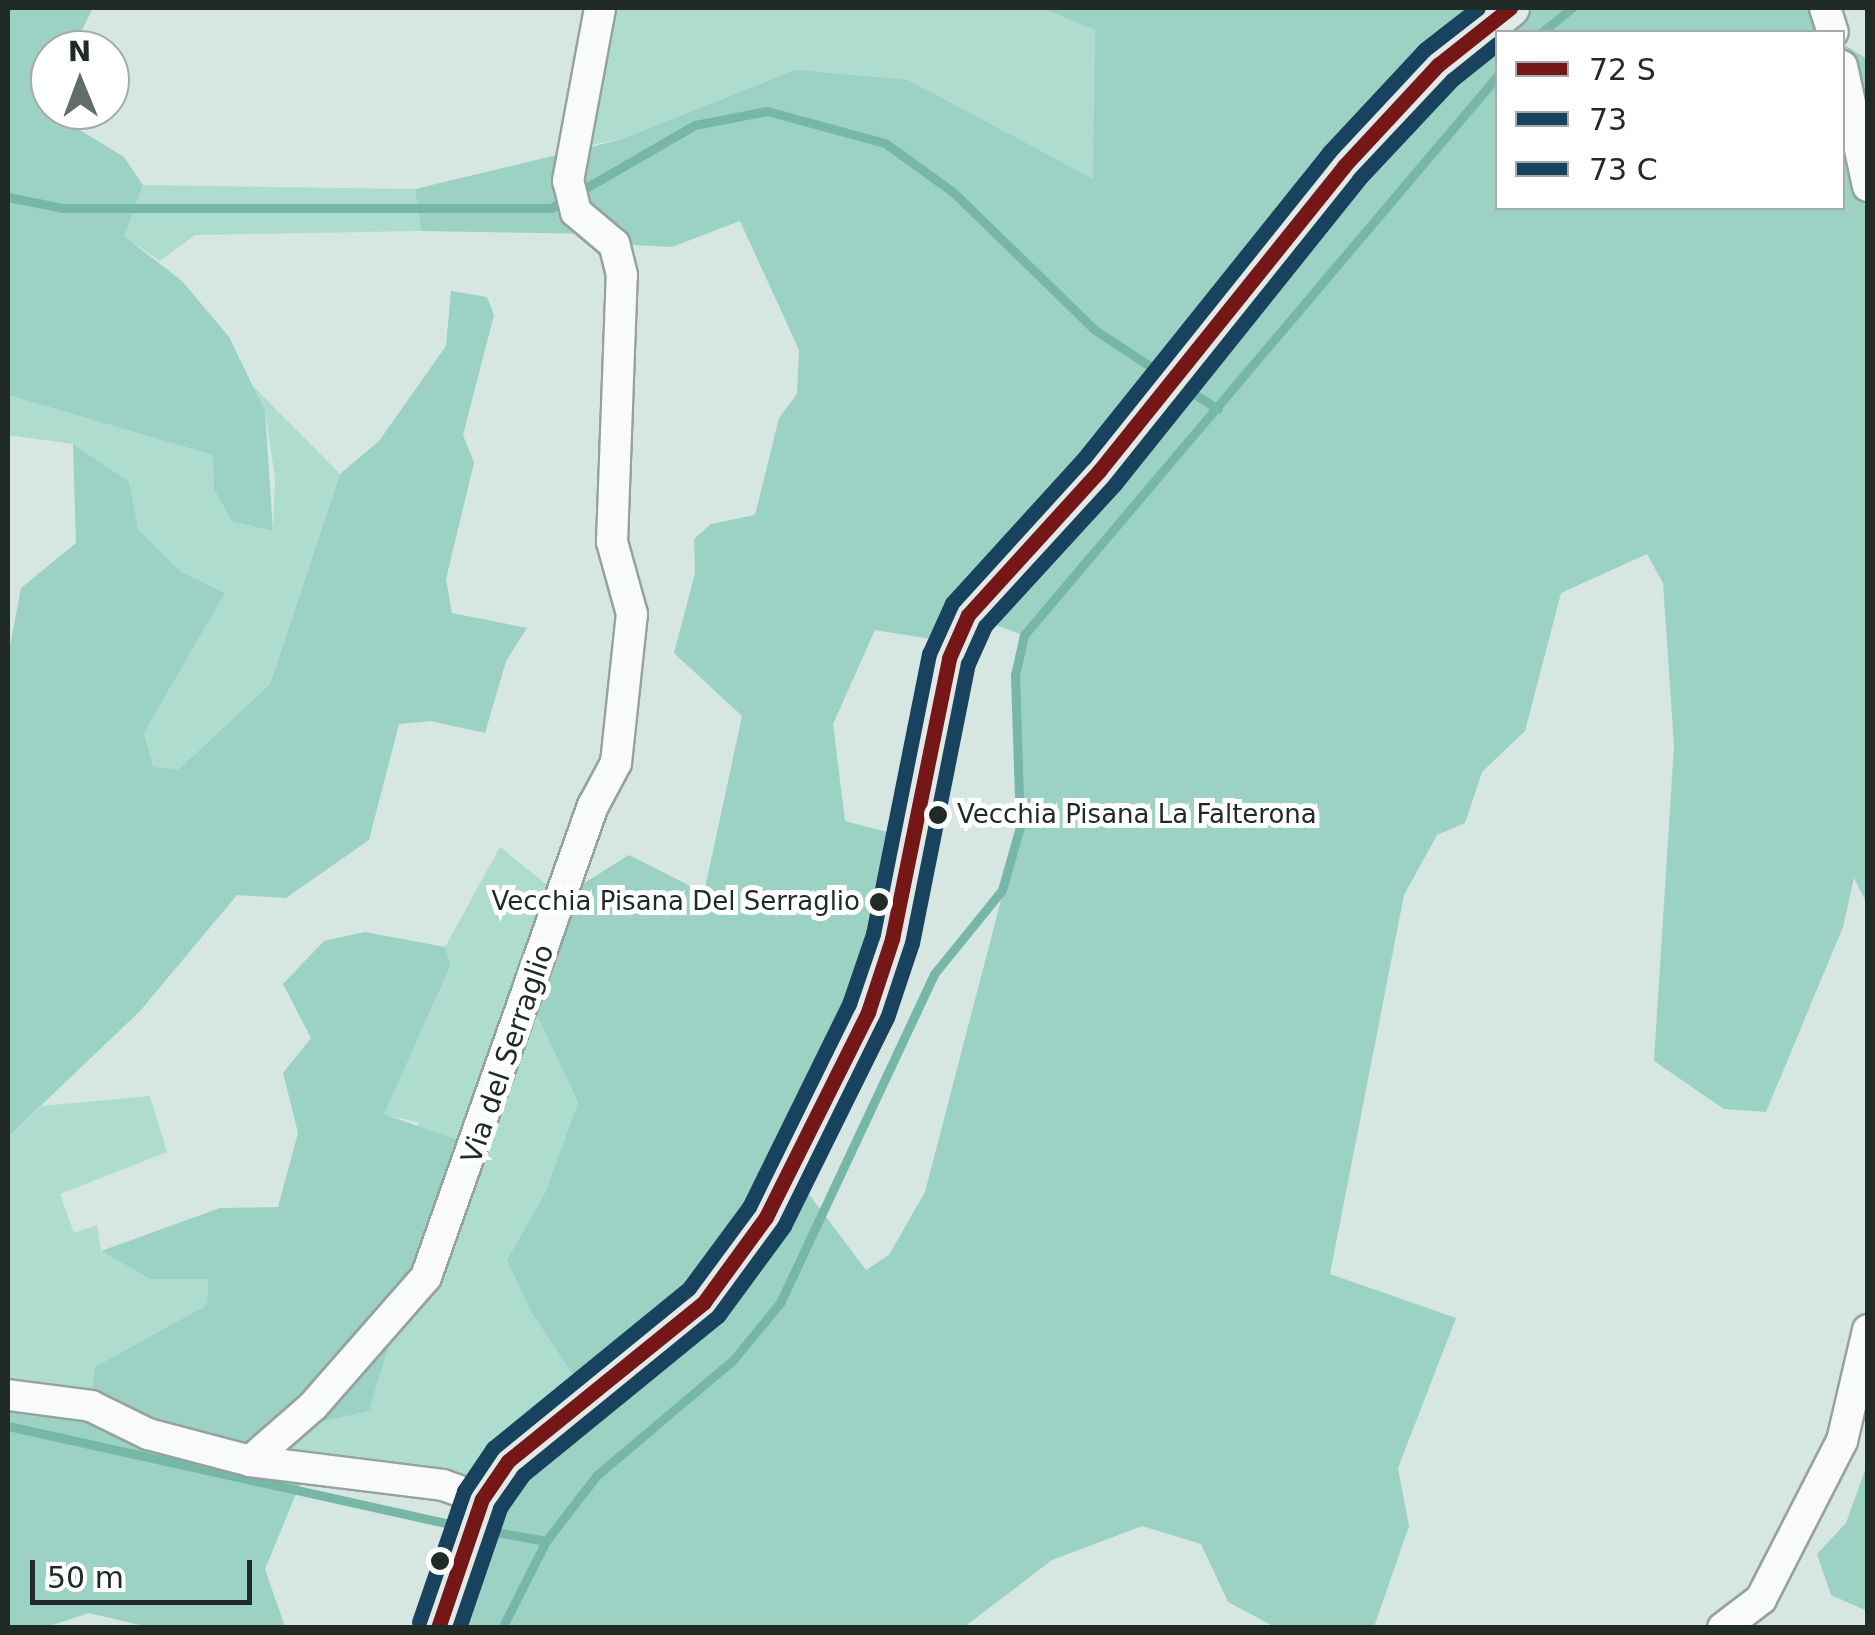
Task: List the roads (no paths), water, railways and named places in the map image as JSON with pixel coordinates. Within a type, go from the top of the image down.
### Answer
[{"type":"main road","points":[[438,1628],[482,1498],[543,1428],[704,1302],[766,1217],[868,1012],[892,940],[949,658],[968,615],[1099,470],[1344,166],[1438,66],[1510,8]]},
{"type":"street","name":"Via del Serraglio","points":[[250,1461],[313,1406],[426,1277],[593,806],[616,763],[632,614],[612,542],[622,275],[614,244],[576,212],[568,181],[600,8]]},
{"type":"street","points":[[1845,80],[1868,186]]},
{"type":"street","points":[[1723,1628],[1761,1599],[1842,1441],[1868,1330]]},
{"type":"street","points":[[8,1395],[91,1406],[148,1434],[250,1461],[443,1486],[482,1498]]},
{"type":"waterway","points":[[1544,30],[1572,8]]},
{"type":"waterway","points":[[502,1628],[546,1541],[597,1475],[733,1360],[780,1303],[934,974],[1002,890],[1020,827],[1015,675],[1024,635],[1495,79]]},
{"type":"waterway","points":[[8,197],[62,208],[551,208],[695,125],[767,111],[885,143],[953,192],[1095,330],[1165,376]]},
{"type":"waterway","points":[[1178,384],[1218,409]]},
{"type":"waterway","points":[[8,1426],[465,1527]]},
{"type":"waterway","points":[[480,1529],[546,1541]]},
{"type":"place","name":"Vecchia Pisana La Falterona","points":[[938,815]]},
{"type":"place","name":"Vecchia Pisana Del Serraglio","points":[[879,902]]}]
